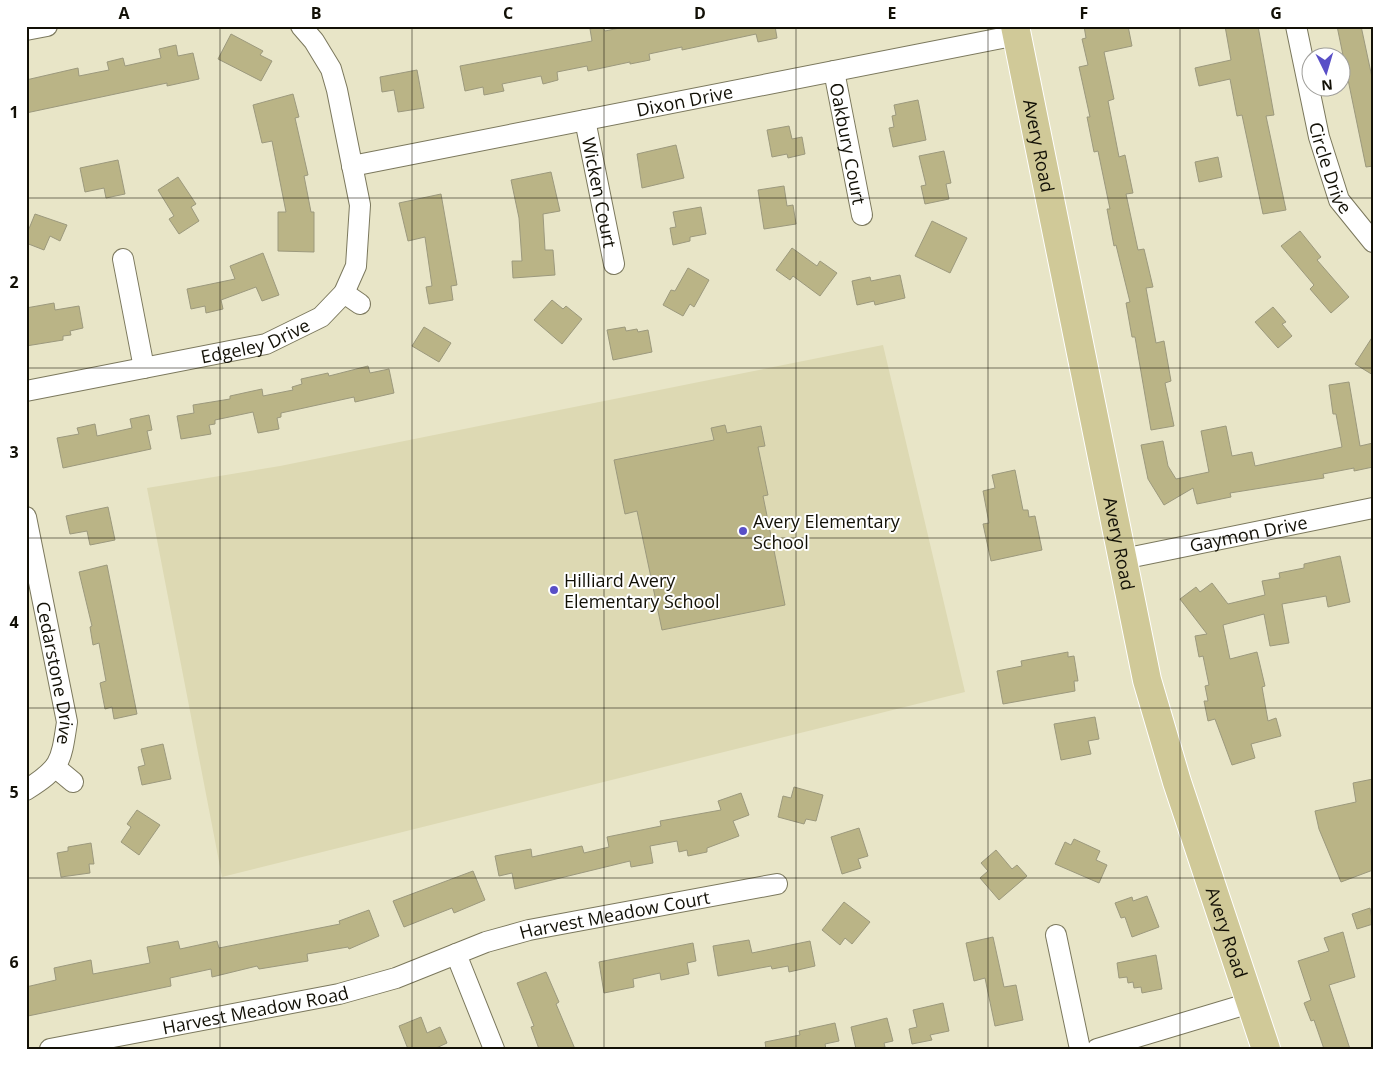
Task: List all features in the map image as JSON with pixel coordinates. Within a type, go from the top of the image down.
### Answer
[{"type":"main road","name":"Avery Road","points":[[1016,31],[1147,680],[1163,738],[1266,1049]]},
{"type":"street","points":[[26,30],[47,26]]},
{"type":"street","name":"Edgeley Drive","points":[[26,391],[266,344],[321,317],[352,299],[360,205],[331,69],[314,41],[301,26]]},
{"type":"street","name":"Circle Drive","points":[[1296,26],[1318,137],[1340,200],[1373,242]]},
{"type":"street","name":"Dixon Drive","points":[[352,166],[834,71],[1016,31]]},
{"type":"street","name":"Oakbury Court","points":[[834,71],[862,215]]},
{"type":"street","name":"Wicken Court","points":[[585,120],[614,264]]},
{"type":"street","points":[[123,259],[144,368]]},
{"type":"street","name":"Gaymon Drive","points":[[1123,559],[1373,508]]},
{"type":"street","name":"Cedarstone Drive","points":[[26,517],[67,722],[63,750],[55,767]]},
{"type":"street","points":[[26,790],[49,776],[55,767],[73,782]]},
{"type":"street","name":"Harvest Meadow Court","points":[[456,954],[486,942],[528,930],[777,884]]},
{"type":"street","points":[[1056,935],[1080,1049]]},
{"type":"street","points":[[456,954],[494,1049]]},
{"type":"street","name":"Harvest Meadow Road","points":[[50,1049],[339,994],[396,978],[456,954]]},
{"type":"street","points":[[1097,1049],[1250,1003]]},
{"type":"shaded area","name":"Hilliard Avery Elementary School","points":[[883,345],[965,692],[222,877],[147,488],[280,466]]},
{"type":"building","points":[[602,26],[605,31],[629,26],[775,26],[777,38],[758,42],[756,34],[682,50],[682,47],[649,54],[650,60],[630,64],[630,62],[588,71],[587,66],[557,72],[558,80],[543,84],[541,76],[502,84],[504,91],[484,95],[483,87],[465,91],[460,66],[592,41],[590,29]]},
{"type":"building","points":[[1084,26],[1128,26],[1132,46],[1104,52],[1114,99],[1108,101],[1119,157],[1125,155],[1133,193],[1126,194],[1138,250],[1144,249],[1153,287],[1146,288],[1156,343],[1164,341],[1171,381],[1165,383],[1174,426],[1151,430],[1135,337],[1132,337],[1126,303],[1130,302],[1116,245],[1114,246],[1107,209],[1110,209],[1098,151],[1094,152],[1087,117],[1090,117],[1079,67],[1088,65],[1082,39],[1086,38]]},
{"type":"building","points":[[1225,26],[1258,26],[1274,115],[1266,116],[1286,210],[1263,214],[1242,115],[1237,116],[1230,79],[1199,86],[1195,68],[1231,60]]},
{"type":"building","points":[[1337,26],[1361,26],[1373,82],[1373,166],[1366,167],[1352,98],[1352,48],[1342,48]]},
{"type":"building","points":[[231,34],[263,51],[260,55],[272,61],[261,81],[218,59]]},
{"type":"building","points":[[176,45],[178,56],[193,53],[199,79],[167,86],[167,83],[26,113],[26,80],[78,68],[79,76],[109,70],[107,62],[123,58],[125,66],[161,58],[159,49]]},
{"type":"building","points":[[417,70],[424,108],[398,112],[394,90],[382,92],[380,77]]},
{"type":"building","points":[[293,94],[299,117],[295,118],[308,175],[304,176],[311,212],[314,212],[314,252],[278,251],[278,212],[286,212],[272,141],[262,143],[253,105]]},
{"type":"building","points":[[918,100],[926,140],[893,147],[889,128],[894,127],[892,116],[896,115],[894,105]]},
{"type":"building","points":[[789,126],[792,139],[802,137],[805,154],[788,158],[787,154],[772,157],[767,130]]},
{"type":"building","points":[[676,145],[684,178],[642,188],[637,154]]},
{"type":"building","points":[[944,151],[951,183],[946,184],[949,199],[925,204],[921,186],[926,185],[919,156]]},
{"type":"building","points":[[1218,157],[1222,177],[1199,182],[1195,162]]},
{"type":"building","points":[[118,160],[125,194],[106,198],[104,188],[85,192],[80,168]]},
{"type":"building","points":[[551,172],[560,211],[543,214],[545,250],[553,250],[555,275],[513,278],[512,261],[522,261],[519,218],[511,180]]},
{"type":"building","points":[[178,177],[196,204],[191,207],[199,221],[179,234],[169,219],[174,216],[158,190]]},
{"type":"building","points":[[784,186],[787,206],[793,205],[796,224],[764,229],[758,190]]},
{"type":"building","points":[[441,194],[457,285],[451,286],[453,300],[429,304],[426,287],[432,286],[425,237],[408,241],[399,203]]},
{"type":"building","points":[[701,207],[706,234],[690,237],[690,241],[673,245],[670,228],[676,227],[673,212]]},
{"type":"building","points":[[35,214],[67,225],[60,241],[50,236],[44,250],[26,243],[26,236]]},
{"type":"building","points":[[932,221],[967,238],[950,273],[915,256]]},
{"type":"building","points":[[1300,231],[1321,257],[1317,260],[1349,297],[1331,313],[1310,289],[1314,285],[1281,246]]},
{"type":"building","points":[[792,248],[817,266],[820,261],[837,273],[820,296],[793,276],[790,280],[776,270]]},
{"type":"building","points":[[263,253],[279,295],[262,301],[256,287],[221,300],[223,309],[206,313],[205,306],[191,309],[187,289],[235,279],[230,266]]},
{"type":"building","points":[[688,268],[709,280],[694,307],[690,304],[683,316],[663,305],[671,290],[675,291]]},
{"type":"building","points":[[900,275],[905,298],[875,305],[874,301],[857,305],[852,281],[870,277],[871,281]]},
{"type":"building","points":[[552,300],[563,309],[566,306],[582,319],[562,344],[534,320]]},
{"type":"building","points":[[54,303],[55,310],[79,306],[83,328],[70,331],[71,335],[63,336],[63,340],[26,346],[26,308]]},
{"type":"building","points":[[1273,307],[1286,322],[1282,324],[1292,336],[1278,348],[1255,322]]},
{"type":"building","points":[[424,327],[451,343],[439,362],[412,346]]},
{"type":"building","points":[[625,327],[626,331],[637,329],[638,332],[648,330],[652,352],[613,360],[607,330]]},
{"type":"building","points":[[1373,336],[1373,375],[1355,364]]},
{"type":"building","points":[[368,366],[370,373],[389,369],[394,393],[355,402],[354,397],[281,413],[281,417],[277,418],[279,429],[258,433],[253,412],[215,420],[215,424],[209,425],[211,434],[181,439],[177,416],[194,413],[193,405],[230,399],[230,396],[262,389],[263,396],[293,390],[292,387],[302,384],[301,379],[328,373],[329,376]]},
{"type":"building","points":[[1349,382],[1360,446],[1373,443],[1373,467],[1354,471],[1354,468],[1323,474],[1324,478],[1230,493],[1231,497],[1197,504],[1193,488],[1164,505],[1148,479],[1141,445],[1163,441],[1168,466],[1176,479],[1209,472],[1201,431],[1226,426],[1232,456],[1252,452],[1255,466],[1342,447],[1336,414],[1333,414],[1329,385]]},
{"type":"building","points":[[149,415],[152,430],[147,431],[151,449],[63,468],[57,438],[79,434],[77,428],[95,424],[97,436],[132,428],[130,419]]},
{"type":"building","points":[[725,425],[727,433],[761,426],[765,446],[758,447],[768,495],[763,496],[785,605],[662,630],[637,511],[625,514],[614,460],[714,440],[711,428]]},
{"type":"building","points":[[1015,470],[1023,510],[1028,510],[1029,517],[1035,516],[1042,550],[991,561],[983,524],[989,523],[983,491],[995,488],[992,475]]},
{"type":"building","points":[[108,507],[115,540],[90,545],[87,531],[70,534],[66,516]]},
{"type":"building","points":[[1340,556],[1350,602],[1328,607],[1326,596],[1282,604],[1289,643],[1270,646],[1264,614],[1223,625],[1230,659],[1257,652],[1265,686],[1262,687],[1268,721],[1276,718],[1281,736],[1251,744],[1255,758],[1232,765],[1215,719],[1208,721],[1204,701],[1208,701],[1205,686],[1209,685],[1203,656],[1199,657],[1195,636],[1207,634],[1180,599],[1196,587],[1200,592],[1212,583],[1228,604],[1265,595],[1262,581],[1280,578],[1279,573],[1304,568],[1304,564]]},
{"type":"building","points":[[107,565],[137,714],[114,719],[112,707],[105,709],[100,683],[106,681],[99,643],[93,645],[90,627],[92,626],[79,572]]},
{"type":"building","points":[[1068,652],[1068,657],[1074,656],[1078,681],[1074,681],[1075,691],[1003,704],[997,671],[1022,666],[1021,661]]},
{"type":"building","points":[[1095,717],[1099,739],[1088,741],[1091,754],[1061,760],[1054,724]]},
{"type":"building","points":[[163,744],[171,779],[142,785],[138,767],[145,765],[141,749]]},
{"type":"building","points":[[1373,779],[1373,870],[1341,882],[1319,829],[1315,811],[1356,802],[1353,783]]},
{"type":"building","points":[[794,787],[823,795],[816,821],[806,819],[804,824],[778,817],[783,796],[791,798]]},
{"type":"building","points":[[741,793],[749,815],[733,821],[739,836],[707,848],[707,852],[688,856],[687,850],[679,852],[677,841],[650,846],[653,863],[631,867],[630,861],[515,889],[512,873],[499,876],[495,856],[531,849],[532,857],[582,846],[584,853],[609,847],[607,837],[661,826],[660,821],[721,810],[718,801]]},
{"type":"building","points":[[137,810],[160,825],[139,855],[121,842],[131,827],[127,824]]},
{"type":"building","points":[[859,828],[868,856],[858,859],[861,868],[842,874],[831,837]]},
{"type":"building","points":[[1074,839],[1100,851],[1096,860],[1107,865],[1099,883],[1055,864],[1065,842],[1071,845]]},
{"type":"building","points":[[91,843],[94,864],[89,864],[90,873],[61,877],[57,853],[68,851],[68,847]]},
{"type":"building","points":[[996,850],[1012,869],[1017,865],[1027,876],[999,900],[980,878],[988,871],[981,863]]},
{"type":"building","points":[[473,871],[485,900],[454,913],[452,908],[404,927],[393,901]]},
{"type":"building","points":[[1147,896],[1159,927],[1132,937],[1125,917],[1121,918],[1115,903],[1132,897],[1133,901]]},
{"type":"building","points":[[844,902],[870,922],[852,944],[845,938],[840,945],[822,930]]},
{"type":"building","points":[[1370,908],[1373,924],[1357,929],[1352,914]]},
{"type":"building","points":[[369,910],[379,936],[349,949],[348,947],[307,954],[308,961],[259,969],[257,966],[212,977],[211,969],[170,978],[171,986],[28,1016],[26,987],[56,980],[54,968],[91,960],[93,974],[150,963],[147,947],[178,941],[180,949],[217,941],[219,948],[340,924],[339,921]]},
{"type":"building","points":[[1343,932],[1355,977],[1329,985],[1350,1049],[1324,1049],[1314,1020],[1311,1021],[1304,1003],[1311,1000],[1298,961],[1329,951],[1324,938]]},
{"type":"building","points":[[993,937],[1004,987],[1016,985],[1023,1020],[995,1026],[985,978],[974,981],[966,943]]},
{"type":"building","points":[[749,940],[752,953],[810,941],[815,966],[789,972],[788,966],[772,969],[771,966],[718,976],[713,946]]},
{"type":"building","points":[[693,943],[696,961],[687,963],[689,974],[661,980],[660,973],[633,979],[634,987],[604,993],[599,962]]},
{"type":"building","points":[[1156,955],[1162,989],[1142,993],[1141,987],[1134,988],[1133,982],[1128,983],[1127,977],[1119,978],[1117,963]]},
{"type":"building","points":[[546,972],[559,1002],[556,1004],[575,1049],[539,1049],[531,1027],[534,1026],[517,983]]},
{"type":"building","points":[[943,1003],[949,1031],[930,1035],[932,1040],[912,1044],[909,1029],[917,1027],[913,1010]]},
{"type":"building","points":[[421,1017],[427,1033],[440,1027],[447,1043],[434,1049],[408,1049],[399,1026]]},
{"type":"building","points":[[887,1018],[893,1041],[884,1043],[885,1047],[876,1049],[856,1049],[851,1027]]},
{"type":"building","points":[[835,1023],[839,1041],[825,1044],[826,1049],[766,1049],[765,1042],[800,1035],[799,1031]]},
{"type":"place","name":"Avery Elementary School","points":[[743,531]]},
{"type":"place","name":"Hilliard Avery Elementary School","points":[[554,590]]}]
